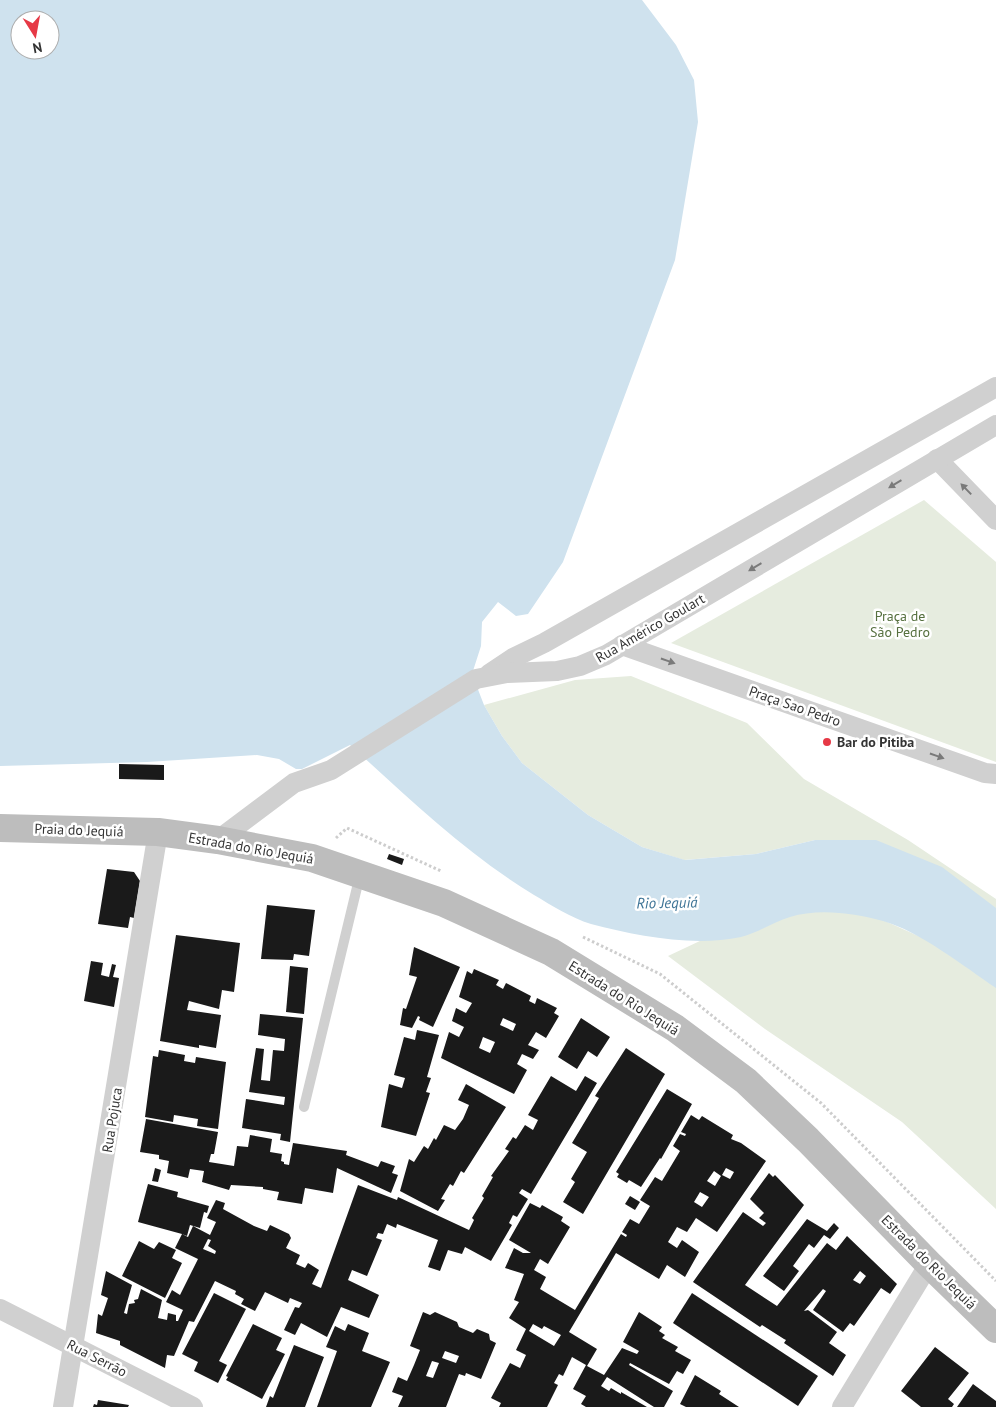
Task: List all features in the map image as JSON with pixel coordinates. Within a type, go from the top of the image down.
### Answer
[{"type":"main road","name":"Praia do Jequiá","points":[[0,828],[158,832]]},
{"type":"main road","name":"Estrada do Rio Jequiá","points":[[158,832],[218,840],[312,858],[444,903],[498,926],[551,952],[625,995],[675,1028],[746,1082],[808,1140],[929,1264],[996,1329]]},
{"type":"street","points":[[482,677],[996,387]]},
{"type":"street","name":"Rua Américo Goulart","points":[[218,840],[294,783],[331,770],[482,677],[548,672],[580,666],[622,645],[996,424]]},
{"type":"street","points":[[937,459],[996,520]]},
{"type":"street","name":"Praça Sao Pedro","points":[[622,645],[992,777]]},
{"type":"street","name":"Rua Pojuca","points":[[63,1407],[158,832]]},
{"type":"street","points":[[842,1407],[929,1264]]},
{"type":"street","name":"Rua Serrão","points":[[0,1309],[193,1407]]},
{"type":"lane","points":[[304,1108],[360,875]]},
{"type":"green space","name":"Praça de São Pedro","points":[[924,500],[996,562],[996,762],[671,643]]},
{"type":"green space","points":[[631,676],[747,723],[804,779],[908,840],[996,899],[996,914],[815,840],[756,854],[684,860],[642,847],[588,815],[522,763],[502,736],[484,705],[575,680]]},
{"type":"green space","points":[[834,898],[996,971],[996,1209],[902,1122],[765,1029],[668,956],[736,924]]},
{"type":"water","name":"Rio Jequiá","points":[[0,0],[642,0],[676,45],[694,80],[698,122],[675,260],[563,562],[528,614],[516,616],[498,602],[482,622],[481,646],[472,674],[484,705],[502,736],[522,763],[588,815],[642,847],[685,860],[756,854],[815,840],[876,840],[942,867],[996,908],[996,988],[941,950],[911,933],[883,921],[860,916],[824,912],[801,914],[741,937],[704,941],[665,939],[591,924],[561,911],[484,861],[416,805],[350,745],[302,769],[296,769],[279,759],[257,755],[147,762],[0,766]]},
{"type":"building","points":[[119,764],[164,765],[164,780],[119,779]]},
{"type":"building","points":[[389,854],[404,859],[402,865],[387,859]]},
{"type":"building","points":[[107,869],[134,872],[140,881],[134,918],[130,917],[128,928],[98,924]]},
{"type":"building","points":[[267,905],[315,910],[309,956],[294,954],[293,960],[261,959]]},
{"type":"building","points":[[176,935],[240,943],[234,992],[222,990],[219,1009],[189,1001],[187,1010],[221,1015],[216,1048],[199,1045],[199,1048],[160,1041]]},
{"type":"building","points":[[414,947],[460,967],[433,1027],[419,1020],[420,1017],[418,1016],[412,1028],[400,1025],[403,1008],[406,1009],[417,977],[409,975]]},
{"type":"building","points":[[91,961],[103,963],[101,975],[109,977],[112,964],[116,965],[113,977],[119,978],[114,1007],[84,1001]]},
{"type":"building","points":[[290,966],[308,968],[304,1014],[286,1012]]},
{"type":"building","points":[[474,969],[499,980],[496,985],[503,989],[506,983],[531,996],[529,1001],[535,1004],[537,998],[557,1008],[554,1013],[559,1016],[546,1038],[536,1032],[528,1045],[539,1050],[533,1059],[522,1054],[517,1064],[527,1070],[514,1094],[441,1058],[449,1032],[459,1037],[464,1027],[452,1021],[456,1008],[466,1013],[472,1003],[459,997],[467,971],[472,974]],"holes":[[[503,1018],[516,1024],[513,1031],[500,1025]],[[483,1037],[495,1042],[490,1053],[479,1048]]]},
{"type":"building","points":[[260,1014],[303,1018],[290,1142],[280,1140],[281,1134],[242,1128],[246,1099],[284,1105],[285,1097],[249,1092],[256,1048],[264,1049],[261,1080],[270,1081],[273,1050],[284,1051],[285,1039],[258,1035]]},
{"type":"building","points":[[581,1018],[610,1037],[597,1057],[588,1051],[577,1069],[558,1057]]},
{"type":"building","points":[[417,1030],[439,1035],[427,1077],[431,1078],[426,1092],[430,1093],[416,1136],[381,1127],[389,1084],[402,1088],[405,1078],[394,1075],[404,1037],[415,1040]]},
{"type":"building","points":[[626,1048],[665,1074],[583,1214],[563,1202],[575,1182],[571,1179],[587,1152],[572,1143],[599,1098],[595,1096]]},
{"type":"building","points":[[159,1050],[185,1055],[184,1061],[195,1063],[196,1057],[226,1062],[218,1129],[197,1126],[198,1119],[174,1115],[173,1122],[145,1117],[153,1056],[158,1057]]},
{"type":"building","points":[[551,1076],[576,1091],[585,1076],[597,1083],[531,1194],[522,1189],[519,1193],[528,1199],[517,1217],[513,1215],[509,1223],[512,1225],[491,1261],[465,1247],[462,1254],[448,1250],[440,1271],[428,1267],[438,1240],[397,1224],[396,1228],[387,1224],[383,1234],[378,1233],[376,1238],[382,1240],[367,1276],[352,1270],[348,1280],[379,1295],[369,1318],[341,1307],[327,1337],[301,1323],[295,1335],[284,1330],[295,1307],[299,1308],[302,1303],[290,1298],[288,1303],[265,1292],[255,1311],[241,1304],[244,1299],[235,1294],[236,1291],[215,1281],[194,1322],[189,1321],[174,1356],[167,1355],[165,1368],[120,1345],[120,1341],[96,1333],[98,1314],[102,1316],[108,1298],[101,1295],[106,1271],[132,1285],[124,1313],[127,1314],[129,1304],[135,1303],[134,1300],[138,1299],[141,1289],[162,1300],[158,1318],[167,1320],[168,1313],[176,1315],[176,1321],[178,1321],[183,1310],[166,1302],[172,1290],[180,1295],[198,1259],[175,1248],[182,1234],[188,1237],[193,1226],[210,1235],[216,1222],[207,1218],[216,1200],[225,1203],[223,1209],[254,1226],[267,1231],[270,1225],[289,1234],[291,1238],[286,1248],[300,1255],[296,1264],[305,1268],[308,1263],[319,1270],[312,1284],[321,1288],[358,1185],[397,1200],[398,1197],[469,1230],[474,1220],[472,1218],[484,1198],[482,1196],[493,1177],[491,1176],[509,1151],[505,1149],[513,1137],[516,1139],[525,1125],[533,1130],[538,1120],[528,1115]],"holes":[[[208,1239],[211,1240],[208,1246],[216,1251],[215,1254],[203,1249]]]},
{"type":"building","points":[[466,1084],[506,1107],[464,1173],[461,1171],[453,1186],[450,1184],[441,1199],[445,1200],[438,1211],[400,1191],[409,1159],[414,1162],[424,1146],[428,1149],[434,1138],[436,1140],[444,1125],[455,1130],[463,1119],[469,1105],[458,1100]]},
{"type":"building","points":[[667,1089],[692,1104],[661,1159],[641,1187],[629,1180],[627,1183],[617,1177],[619,1174],[616,1172]]},
{"type":"building","points":[[691,1115],[699,1120],[702,1116],[733,1135],[731,1139],[741,1143],[766,1161],[717,1232],[696,1218],[687,1232],[677,1227],[668,1242],[677,1248],[682,1240],[699,1252],[685,1277],[667,1265],[659,1279],[616,1253],[569,1332],[597,1349],[587,1366],[604,1375],[622,1348],[637,1354],[639,1351],[623,1342],[639,1312],[662,1327],[659,1331],[665,1335],[662,1338],[678,1347],[675,1351],[691,1360],[683,1374],[677,1371],[669,1384],[630,1363],[629,1365],[673,1391],[664,1407],[654,1407],[607,1377],[601,1386],[609,1391],[611,1388],[621,1394],[621,1392],[647,1407],[586,1407],[581,1404],[586,1396],[573,1389],[586,1365],[572,1357],[563,1376],[559,1374],[554,1383],[558,1385],[547,1407],[499,1407],[501,1403],[491,1398],[510,1363],[520,1368],[526,1355],[516,1350],[526,1329],[509,1318],[519,1302],[514,1300],[524,1274],[505,1268],[514,1248],[523,1253],[531,1253],[509,1240],[530,1203],[540,1208],[542,1205],[563,1217],[561,1221],[570,1227],[548,1264],[540,1259],[534,1270],[546,1277],[540,1289],[575,1310],[621,1234],[626,1237],[627,1235],[622,1232],[630,1219],[639,1224],[650,1206],[640,1200],[655,1177],[662,1181],[680,1151],[673,1146],[680,1134],[685,1136],[686,1134],[681,1132]],"holes":[[[726,1168],[734,1172],[730,1179],[722,1175]],[[714,1171],[721,1176],[715,1186],[707,1181]],[[700,1192],[709,1197],[702,1207],[694,1202]],[[533,1324],[542,1329],[544,1326],[561,1335],[554,1346],[529,1331]]]},
{"type":"building","points":[[146,1119],[218,1132],[214,1154],[211,1154],[209,1162],[234,1166],[237,1146],[248,1147],[250,1135],[272,1139],[270,1152],[282,1154],[281,1161],[284,1164],[289,1165],[293,1143],[347,1151],[346,1155],[378,1167],[381,1161],[395,1166],[392,1173],[398,1175],[391,1193],[337,1168],[333,1193],[305,1188],[302,1204],[277,1200],[279,1192],[263,1189],[263,1187],[231,1185],[229,1190],[202,1182],[204,1171],[190,1169],[188,1178],[167,1173],[169,1161],[159,1159],[159,1155],[140,1152]]},
{"type":"building","points":[[155,1168],[161,1170],[158,1182],[152,1181]]},
{"type":"building","points":[[769,1173],[773,1177],[775,1175],[804,1205],[745,1285],[777,1306],[827,1243],[836,1250],[847,1236],[897,1284],[890,1294],[881,1288],[854,1326],[850,1323],[843,1332],[813,1310],[826,1291],[823,1289],[804,1311],[808,1310],[837,1332],[829,1343],[846,1355],[833,1376],[784,1343],[786,1340],[762,1325],[760,1327],[693,1282],[743,1212],[763,1226],[766,1223],[759,1218],[764,1213],[750,1199]],"holes":[[[860,1271],[866,1276],[860,1284],[853,1280]]]},
{"type":"building","points":[[148,1184],[178,1192],[177,1197],[209,1206],[207,1213],[204,1212],[200,1228],[190,1225],[187,1236],[138,1222]]},
{"type":"building","points":[[630,1196],[640,1202],[635,1210],[625,1204]]},
{"type":"building","points":[[807,1219],[827,1231],[834,1223],[839,1228],[830,1239],[824,1235],[814,1248],[809,1244],[793,1266],[799,1271],[784,1291],[763,1276]]},
{"type":"building","points":[[139,1241],[154,1249],[159,1242],[176,1250],[172,1258],[182,1263],[165,1298],[122,1276]]},
{"type":"building","points":[[214,1293],[246,1309],[219,1361],[227,1365],[218,1383],[194,1371],[198,1362],[182,1354]]},
{"type":"building","points":[[692,1293],[818,1376],[798,1406],[673,1323]]},
{"type":"building","points":[[423,1312],[430,1315],[435,1312],[457,1322],[459,1327],[473,1333],[477,1329],[489,1334],[490,1340],[496,1343],[481,1379],[466,1373],[465,1376],[459,1374],[446,1407],[398,1407],[403,1396],[392,1392],[398,1377],[407,1381],[420,1350],[410,1346]],"holes":[[[445,1351],[459,1356],[456,1363],[442,1358]],[[432,1361],[439,1363],[433,1378],[426,1376]]]},
{"type":"building","points":[[253,1324],[282,1338],[276,1350],[285,1354],[262,1399],[226,1380],[228,1377],[226,1376]]},
{"type":"building","points":[[348,1324],[369,1333],[362,1351],[390,1362],[371,1407],[317,1407],[337,1351],[326,1347],[335,1326],[345,1331]]},
{"type":"building","points":[[294,1345],[324,1357],[305,1407],[266,1407],[270,1396],[273,1398]]},
{"type":"building","points":[[935,1347],[969,1373],[948,1399],[954,1404],[952,1407],[921,1407],[901,1391]]},
{"type":"building","points":[[695,1375],[721,1391],[719,1394],[739,1407],[686,1407],[680,1404]]},
{"type":"building","points":[[973,1384],[996,1401],[996,1407],[957,1407]]},
{"type":"building","points":[[98,1400],[129,1405],[128,1407],[93,1407],[94,1404],[97,1405]]},
{"type":"place","name":"Bar do Pitiba","points":[[827,742]]}]
